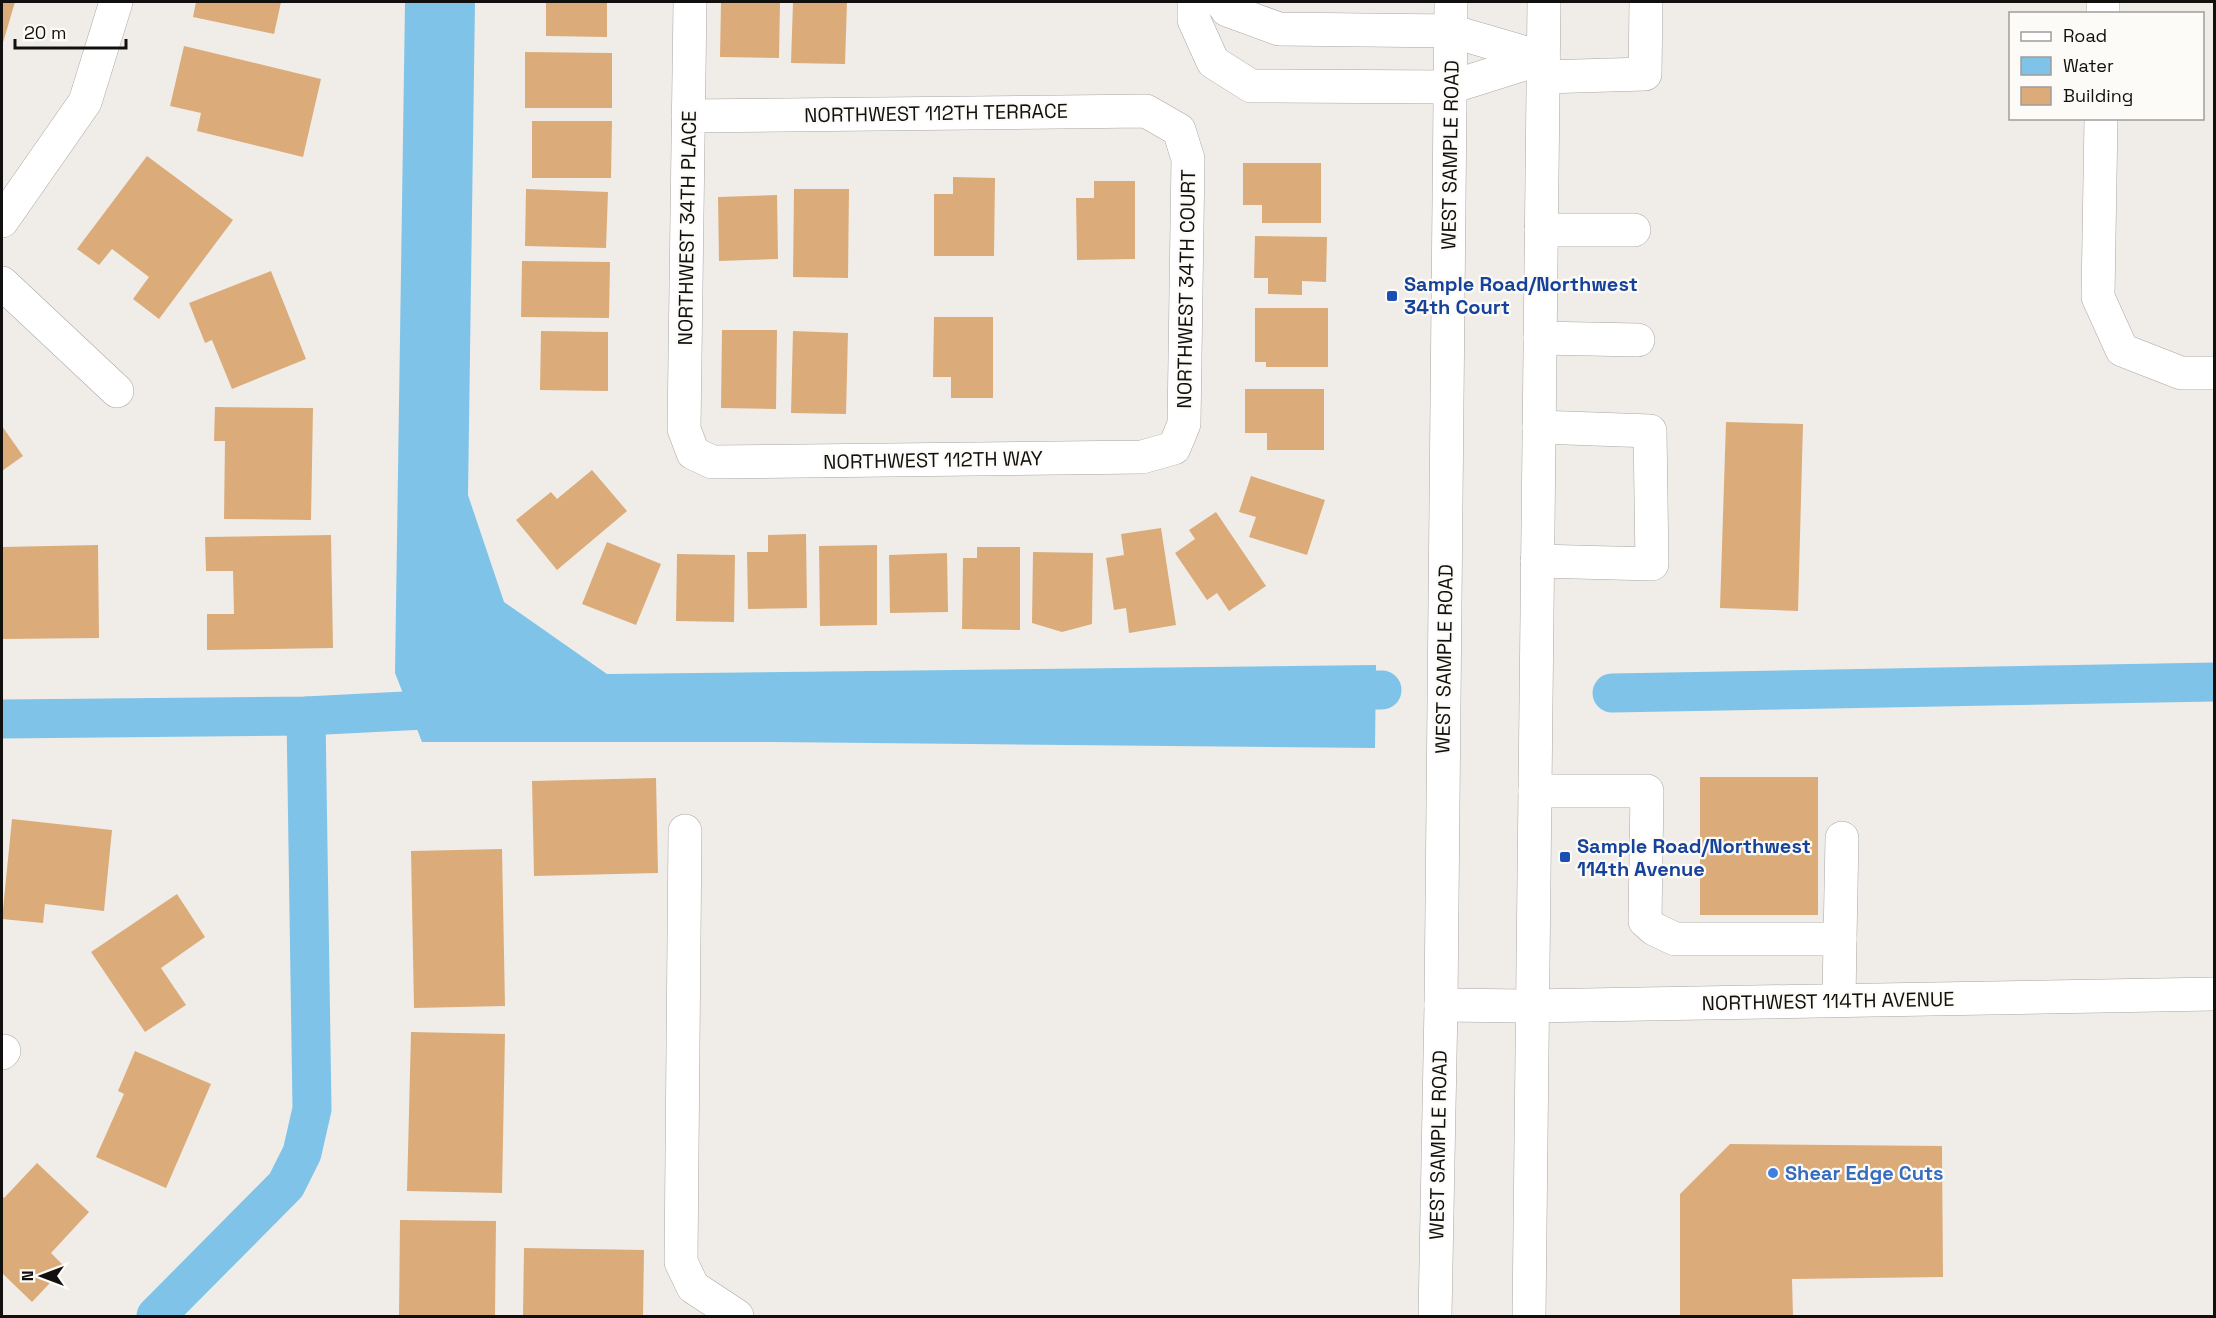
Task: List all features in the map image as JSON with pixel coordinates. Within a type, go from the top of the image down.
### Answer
[{"type":"street","points":[[2,221],[85,102],[117,2]]},
{"type":"street","name":"NORTHWEST 34TH PLACE","points":[[690,2],[684,429],[693,453]]},
{"type":"street","points":[[1194,2],[1194,20],[1213,62],[1251,86],[1450,87],[1543,68],[1646,74],[1646,2]]},
{"type":"street","points":[[1222,2],[1227,10],[1279,29],[1451,16],[1543,68]]},
{"type":"street","points":[[1529,1317],[1544,2]]},
{"type":"street","name":"WEST SAMPLE ROAD","points":[[1435,1317],[1441,1005],[1451,16]]},
{"type":"street","name":"NORTHWEST 112TH TERRACE","points":[[688,116],[1146,111],[1179,130]]},
{"type":"street","points":[[2101,120],[2098,297],[2122,350],[2181,374],[2214,373]]},
{"type":"street","name":"NORTHWEST 34TH COURT","points":[[1174,448],[1184,424],[1188,171],[1188,159],[1179,130]]},
{"type":"street","points":[[1541,230],[1634,230]]},
{"type":"street","points":[[2,283],[117,391]]},
{"type":"street","points":[[1540,338],[1638,340]]},
{"type":"street","points":[[1537,561],[1652,564],[1650,431],[1539,426]]},
{"type":"street","name":"NORTHWEST 112TH WAY","points":[[693,453],[712,462],[1142,458],[1174,448]]},
{"type":"street","points":[[1534,791],[1647,791],[1646,921],[1654,930],[1675,939],[1840,939]]},
{"type":"street","points":[[685,831],[681,1262],[693,1287],[737,1317]]},
{"type":"street","points":[[1839,1000],[1842,838]]},
{"type":"street","name":"NORTHWEST 114TH AVENUE","points":[[1441,1005],[1532,1006],[2214,994]]},
{"type":"water","points":[[405,2],[475,2],[468,495],[504,602],[607,674],[1376,665],[1375,748],[773,742],[422,742],[395,673]]},
{"type":"building","points":[[2,2],[15,2],[2,46]]},
{"type":"building","points":[[196,2],[281,2],[274,34],[193,17]]},
{"type":"building","points":[[546,2],[607,2],[607,37],[546,36]]},
{"type":"building","points":[[721,2],[780,2],[779,58],[720,57]]},
{"type":"building","points":[[793,2],[847,2],[845,64],[791,63]]},
{"type":"building","points":[[184,46],[321,79],[303,157],[197,131],[201,113],[170,106]]},
{"type":"building","points":[[525,52],[612,53],[612,108],[525,108]]},
{"type":"building","points":[[532,121],[612,121],[611,178],[532,178]]},
{"type":"building","points":[[147,156],[233,220],[159,319],[133,299],[149,277],[112,249],[99,265],[77,249]]},
{"type":"building","points":[[1243,163],[1321,163],[1321,223],[1262,223],[1262,205],[1243,205]]},
{"type":"building","points":[[953,177],[995,178],[994,256],[934,256],[934,194],[953,194]]},
{"type":"building","points":[[1094,181],[1135,181],[1135,259],[1077,260],[1076,198],[1094,198]]},
{"type":"building","points":[[526,189],[608,192],[606,248],[525,246]]},
{"type":"building","points":[[794,189],[849,189],[848,278],[793,277]]},
{"type":"building","points":[[777,195],[778,259],[719,261],[718,197]]},
{"type":"building","points":[[1255,236],[1327,237],[1326,282],[1302,281],[1302,295],[1268,294],[1268,278],[1254,278]]},
{"type":"building","points":[[522,261],[610,262],[609,318],[521,317]]},
{"type":"building","points":[[271,271],[306,359],[232,389],[212,340],[205,343],[189,303]]},
{"type":"building","points":[[1255,308],[1328,308],[1328,367],[1266,367],[1266,362],[1255,362]]},
{"type":"building","points":[[934,317],[993,317],[993,398],[951,398],[951,377],[933,377]]},
{"type":"building","points":[[722,330],[777,330],[776,409],[721,408]]},
{"type":"building","points":[[541,331],[608,332],[608,391],[540,390]]},
{"type":"building","points":[[793,331],[848,333],[846,414],[791,413]]},
{"type":"building","points":[[1245,389],[1324,389],[1324,450],[1267,450],[1267,433],[1245,433]]},
{"type":"building","points":[[215,407],[313,408],[311,520],[224,519],[225,441],[214,441]]},
{"type":"building","points":[[1726,422],[1803,424],[1798,611],[1720,608]]},
{"type":"building","points":[[2,426],[23,456],[2,471]]},
{"type":"building","points":[[592,470],[627,511],[557,570],[516,520],[551,492],[557,499]]},
{"type":"building","points":[[1251,476],[1325,500],[1307,555],[1249,537],[1256,517],[1239,512]]},
{"type":"building","points":[[1216,512],[1266,586],[1229,611],[1217,593],[1207,600],[1175,553],[1195,539],[1189,530]]},
{"type":"building","points":[[1161,528],[1176,625],[1129,633],[1126,608],[1114,610],[1106,558],[1124,555],[1121,534]]},
{"type":"building","points":[[806,534],[807,608],[748,609],[747,552],[768,552],[768,535]]},
{"type":"building","points":[[331,535],[333,648],[207,650],[207,614],[234,614],[233,571],[206,571],[205,537]]},
{"type":"building","points":[[607,542],[661,564],[636,625],[582,604]]},
{"type":"building","points":[[98,545],[99,638],[2,639],[2,547]]},
{"type":"building","points":[[877,545],[877,625],[820,626],[819,546]]},
{"type":"building","points":[[977,547],[1020,547],[1020,630],[962,629],[963,558],[977,558]]},
{"type":"building","points":[[1033,552],[1093,553],[1092,624],[1062,632],[1032,623]]},
{"type":"building","points":[[947,553],[948,612],[890,613],[889,555]]},
{"type":"building","points":[[677,554],[735,555],[734,622],[676,621]]},
{"type":"building","points":[[1700,777],[1818,777],[1818,915],[1700,915]]},
{"type":"building","points":[[656,778],[658,873],[534,876],[532,781]]},
{"type":"building","points":[[12,819],[112,830],[104,911],[45,904],[43,923],[2,919]]},
{"type":"building","points":[[502,849],[505,1006],[414,1008],[411,851]]},
{"type":"building","points":[[177,894],[205,937],[161,968],[186,1005],[145,1032],[91,952]]},
{"type":"building","points":[[411,1032],[505,1034],[502,1193],[407,1191]]},
{"type":"building","points":[[135,1051],[211,1084],[166,1188],[96,1157],[124,1094],[118,1091]]},
{"type":"building","points":[[1730,1144],[1942,1146],[1943,1277],[1792,1279],[1793,1316],[1680,1316],[1680,1194]]},
{"type":"building","points":[[37,1163],[89,1212],[51,1253],[65,1267],[32,1302],[2,1273],[2,1195],[4,1198]]},
{"type":"building","points":[[400,1220],[496,1221],[495,1316],[399,1316]]},
{"type":"building","points":[[524,1248],[644,1250],[643,1316],[523,1316]]},
{"type":"waterway","points":[[1612,693],[2214,682]]},
{"type":"waterway","points":[[1323,690],[1382,690]]},
{"type":"waterway","points":[[2,719],[306,716],[464,708]]},
{"type":"waterway","points":[[156,1316],[286,1185],[302,1153],[312,1109],[306,716]]},
{"type":"place","name":"Sample Road/Northwest 34th Court","points":[[1392,296]]},
{"type":"place","name":"Sample Road/Northwest 114th Avenue","points":[[1565,857]]},
{"type":"place","name":"Shear Edge Cuts","points":[[1773,1173]]}]
